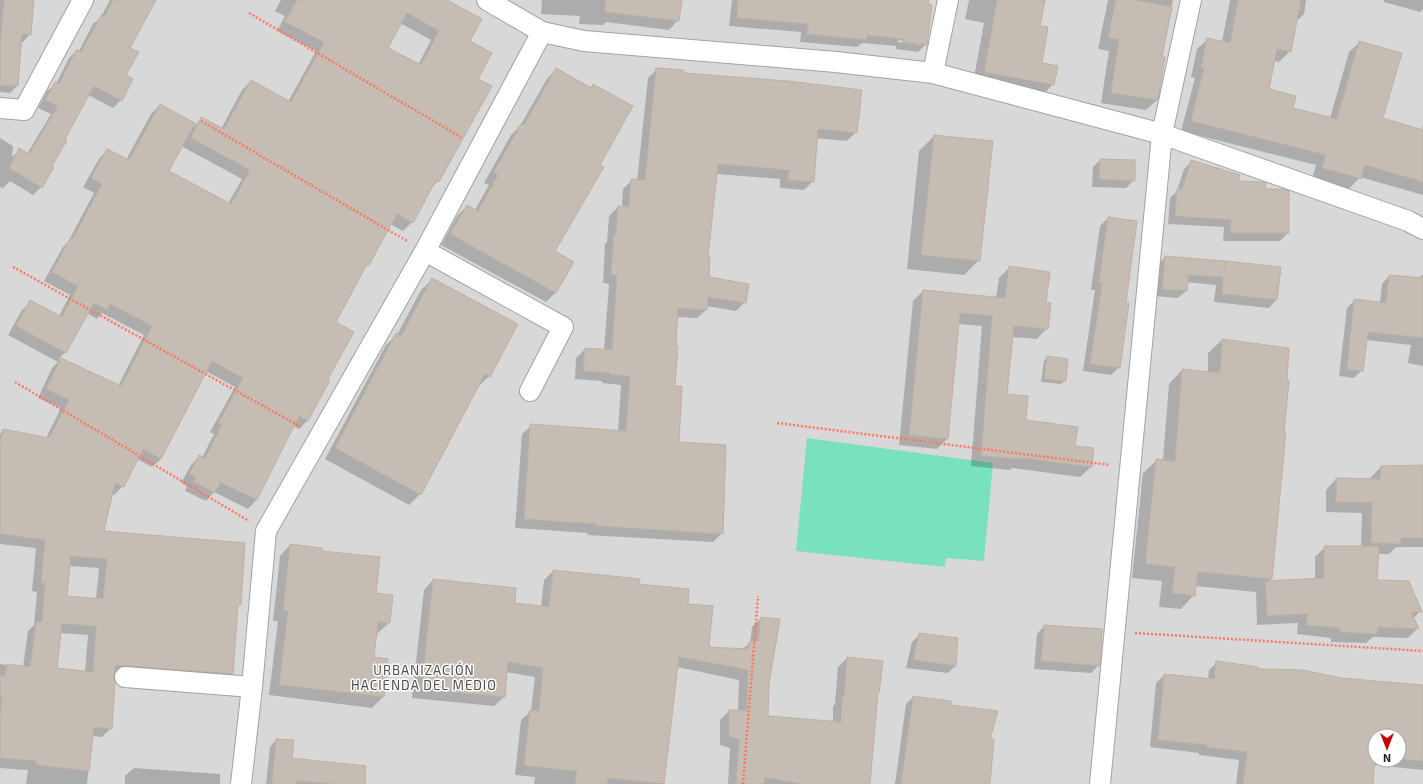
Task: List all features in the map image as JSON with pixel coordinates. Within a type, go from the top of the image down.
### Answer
[{"type":"street","points":[[0,108],[24,110],[83,0]]},
{"type":"street","points":[[486,0],[542,32],[584,41],[836,62],[933,73],[1162,134],[1408,221],[1423,229]]},
{"type":"street","points":[[933,73],[948,0]]},
{"type":"street","points":[[1100,784],[1162,134],[1191,0]]},
{"type":"street","points":[[240,784],[252,687],[266,531],[425,251],[542,32]]},
{"type":"street","points":[[425,251],[563,327],[530,391]]},
{"type":"street","points":[[125,677],[252,687]]},
{"type":"path","points":[[249,13],[480,149]]},
{"type":"path","points":[[202,121],[425,251]]},
{"type":"path","points":[[13,267],[319,437]]},
{"type":"path","points":[[15,382],[266,531]]},
{"type":"path","points":[[777,423],[1130,468]]},
{"type":"path","points":[[743,784],[758,596]]},
{"type":"path","points":[[1114,632],[1423,651]]},
{"type":"shaded area","points":[[0,0],[1423,0],[1423,784],[0,784]]},
{"type":"green space","points":[[807,438],[993,463],[984,561],[946,558],[945,567],[796,551]]},
{"type":"building","points":[[4,0],[34,0],[31,35],[22,34],[18,86],[0,85],[0,46]]},
{"type":"building","points":[[113,0],[156,0],[130,48],[139,52],[126,75],[133,79],[122,101],[94,86],[65,139],[67,140],[52,166],[54,167],[42,188],[9,168],[19,148],[29,154],[58,106],[45,100],[55,82],[59,84],[77,49],[81,52],[101,15],[104,17]]},
{"type":"building","points":[[297,0],[447,0],[482,19],[470,41],[492,53],[478,79],[492,86],[439,182],[436,180],[413,223],[397,214],[369,265],[367,264],[336,322],[354,332],[328,379],[330,380],[308,421],[299,416],[257,500],[220,482],[215,493],[193,482],[196,477],[189,474],[199,455],[205,458],[222,425],[218,423],[243,378],[212,361],[161,459],[143,449],[124,487],[115,483],[104,531],[245,543],[241,605],[238,605],[233,674],[116,665],[114,676],[115,682],[112,729],[94,727],[89,771],[36,765],[36,761],[0,758],[0,717],[2,698],[0,697],[0,675],[5,676],[7,664],[30,667],[36,622],[42,622],[45,583],[41,583],[45,540],[0,534],[0,444],[3,429],[49,438],[69,400],[46,389],[61,358],[121,386],[152,326],[110,304],[107,310],[94,303],[66,353],[16,326],[30,300],[62,317],[78,286],[52,272],[71,237],[73,238],[102,184],[91,178],[107,149],[129,160],[160,104],[195,123],[169,171],[231,204],[250,170],[191,138],[201,117],[224,129],[251,80],[291,102],[324,42],[285,22]],"holes":[[[407,13],[439,31],[421,65],[388,48]],[[71,556],[107,559],[103,599],[67,596]],[[62,624],[96,626],[93,672],[57,668]]]},
{"type":"building","points":[[605,0],[682,0],[679,21],[605,12]]},
{"type":"building","points":[[738,0],[929,0],[928,4],[932,5],[927,45],[903,42],[903,39],[867,35],[866,40],[807,34],[808,24],[737,18]]},
{"type":"building","points":[[997,0],[1045,0],[1040,26],[1048,27],[1042,63],[1058,66],[1054,85],[984,72]]},
{"type":"building","points":[[1116,0],[1136,0],[1172,7],[1162,57],[1165,57],[1158,100],[1111,93],[1119,40],[1108,38]]},
{"type":"building","points":[[1238,0],[1301,0],[1291,52],[1277,49],[1269,89],[1296,96],[1293,108],[1337,119],[1359,41],[1402,53],[1383,118],[1423,130],[1423,182],[1365,165],[1361,179],[1322,168],[1326,155],[1191,121],[1204,68],[1201,67],[1207,38],[1230,43]]},
{"type":"building","points":[[556,68],[591,88],[593,84],[633,106],[600,165],[604,167],[555,251],[574,262],[556,293],[450,234],[467,205],[478,211],[498,175],[493,173],[521,124],[524,125]]},
{"type":"building","points":[[656,68],[684,70],[684,73],[788,81],[862,90],[857,133],[818,129],[814,182],[788,180],[789,170],[718,164],[708,257],[710,257],[709,277],[749,284],[746,303],[708,297],[707,310],[678,308],[676,346],[678,346],[675,386],[682,386],[679,442],[726,445],[723,534],[596,526],[596,524],[524,519],[530,424],[626,431],[630,376],[583,371],[585,348],[612,350],[617,275],[611,275],[618,206],[629,207],[631,179],[645,180]]},
{"type":"building","points":[[934,135],[993,141],[980,261],[921,255]]},
{"type":"building","points":[[1100,159],[1135,160],[1135,181],[1099,179]]},
{"type":"building","points":[[1191,160],[1240,175],[1238,181],[1264,182],[1266,183],[1265,189],[1283,189],[1289,191],[1289,233],[1230,233],[1231,220],[1175,216],[1177,189],[1182,189]]},
{"type":"building","points":[[1108,217],[1137,221],[1126,302],[1129,303],[1120,368],[1090,364],[1102,283],[1099,282]]},
{"type":"building","points":[[1165,256],[1281,267],[1277,300],[1222,294],[1223,277],[1188,275],[1187,291],[1162,289]]},
{"type":"building","points":[[1009,266],[1050,272],[1046,302],[1051,303],[1048,329],[1014,326],[1007,394],[1028,396],[1026,420],[1078,427],[1075,446],[1094,448],[1092,467],[1022,458],[981,456],[992,316],[960,313],[948,439],[909,435],[923,290],[1005,298]]},
{"type":"building","points":[[1389,275],[1423,278],[1423,338],[1368,332],[1363,371],[1347,369],[1354,299],[1386,303]]},
{"type":"building","points":[[432,278],[518,324],[490,377],[485,374],[421,495],[335,448],[396,333],[401,336]]},
{"type":"building","points":[[1222,339],[1289,348],[1287,380],[1289,381],[1284,432],[1286,432],[1272,579],[1198,572],[1195,596],[1172,593],[1175,567],[1145,564],[1156,459],[1175,461],[1182,369],[1220,373]]},
{"type":"building","points":[[1047,356],[1068,359],[1066,381],[1044,379]]},
{"type":"building","points":[[1423,465],[1423,538],[1401,538],[1401,544],[1371,543],[1372,503],[1336,502],[1336,478],[1380,479],[1381,466]]},
{"type":"building","points":[[290,544],[322,548],[322,551],[380,557],[376,593],[393,595],[390,623],[378,622],[374,657],[388,659],[384,697],[279,685],[288,611],[283,610]]},
{"type":"building","points":[[1324,546],[1379,546],[1377,580],[1409,581],[1422,612],[1411,612],[1419,629],[1378,627],[1377,634],[1340,632],[1340,628],[1306,625],[1307,614],[1267,616],[1265,581],[1324,578]]},
{"type":"building","points":[[553,570],[640,579],[639,584],[689,589],[688,604],[713,606],[709,647],[748,649],[749,642],[758,641],[761,617],[780,619],[769,684],[768,716],[841,722],[842,696],[844,696],[847,657],[883,661],[878,693],[870,784],[801,784],[764,777],[764,784],[736,784],[739,739],[729,736],[729,710],[747,710],[748,670],[679,657],[664,784],[608,778],[607,784],[575,784],[577,771],[524,766],[530,710],[539,711],[543,668],[508,662],[505,697],[421,689],[433,579],[516,588],[515,603],[549,607]]},
{"type":"building","points":[[1044,625],[1102,629],[1100,666],[1041,661]]},
{"type":"building","points":[[919,633],[958,638],[956,666],[913,660]]},
{"type":"building","points":[[1216,661],[1258,667],[1258,669],[1303,670],[1341,678],[1423,685],[1423,761],[1407,760],[1407,728],[1367,728],[1367,768],[1374,768],[1373,784],[1243,784],[1247,752],[1206,747],[1207,745],[1158,740],[1164,674],[1214,679]]},
{"type":"building","points":[[913,696],[951,701],[951,705],[998,711],[990,739],[994,739],[990,784],[901,784]]},
{"type":"building","points":[[276,739],[294,740],[292,758],[366,766],[365,784],[333,784],[297,781],[296,784],[272,784]]},
{"type":"district","name":"URBANIZACIÓN HACIENDA DEL MEDIO","points":[[424,678]]}]
